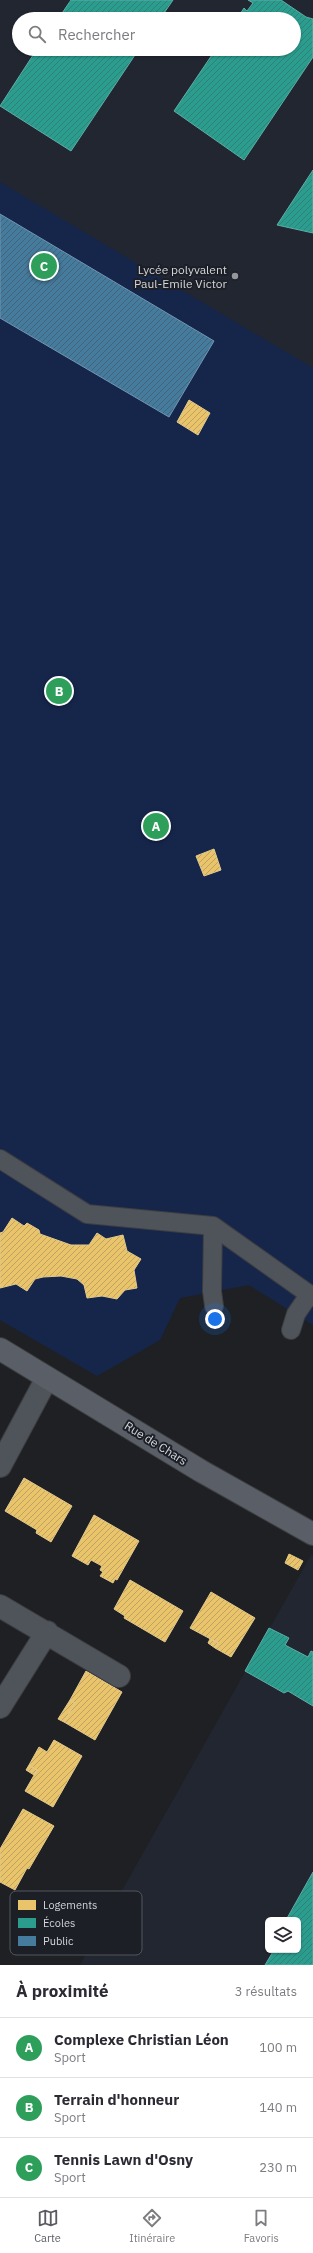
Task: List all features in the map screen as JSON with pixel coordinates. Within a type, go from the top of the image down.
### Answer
[{"type":"street","name":"Rue de Chars","points":[[2,1356],[47,1378],[201,1470],[313,1534]]},
{"type":"street","points":[[0,1466],[47,1378]]},
{"type":"street","points":[[0,1606],[47,1632],[119,1676]]},
{"type":"street","points":[[0,1707],[47,1632]]},
{"type":"lane","points":[[0,1159],[87,1214],[213,1226],[311,1296],[296,1314],[292,1330]]},
{"type":"lane","points":[[213,1226],[212,1291],[214,1306]]},
{"type":"shaded area","name":"Lycée polyvalent Paul-Emile Victor","points":[[0,0],[313,0],[313,369],[0,183]]},
{"type":"shaded area","points":[[0,182],[313,368],[313,1325],[249,1285],[180,1298],[160,1340],[97,1376],[0,1320]]},
{"type":"shaded area","points":[[311,1555],[313,1556],[313,1965],[80,1965],[86,1955],[142,1955],[142,1891],[122,1891]]},
{"type":"building: Logements","points":[[189,400],[210,413],[198,435],[177,422]]},
{"type":"building: Logements","points":[[214,849],[221,870],[204,876],[196,856]]},
{"type":"building: Logements","points":[[12,1218],[24,1226],[27,1223],[39,1230],[40,1234],[71,1245],[89,1245],[97,1233],[106,1239],[123,1235],[127,1251],[141,1259],[134,1270],[137,1288],[125,1290],[117,1299],[102,1296],[87,1298],[84,1285],[77,1279],[61,1276],[35,1279],[27,1291],[16,1284],[0,1288],[0,1233],[3,1232]]},
{"type":"building: Logements","points":[[24,1478],[72,1506],[51,1542],[36,1533],[37,1530],[5,1511]]},
{"type":"building: Logements","points":[[94,1515],[139,1541],[117,1580],[115,1579],[113,1583],[100,1576],[103,1572],[100,1570],[102,1566],[91,1560],[88,1565],[72,1556]]},
{"type":"building: Logements","points":[[289,1554],[303,1561],[298,1570],[285,1563]]},
{"type":"building: Logements","points":[[130,1580],[183,1611],[165,1642],[124,1618],[125,1616],[114,1609]]},
{"type":"building: Logements","points":[[211,1592],[255,1618],[231,1657],[215,1648],[218,1643],[190,1628]]},
{"type":"building: Logements","points":[[210,1639],[218,1643],[215,1648],[208,1643]]},
{"type":"building: Logements","points":[[86,1671],[122,1692],[95,1740],[64,1722],[75,1703],[70,1700]]},
{"type":"building: Logements","points":[[70,1700],[75,1703],[64,1722],[58,1719]]},
{"type":"building: Logements","points":[[54,1740],[82,1756],[53,1807],[25,1791],[37,1770],[29,1765],[39,1747],[47,1752]]},
{"type":"building: Logements","points":[[29,1765],[37,1770],[34,1775],[26,1770]]},
{"type":"building: Logements","points":[[23,1809],[54,1826],[29,1869],[27,1868],[15,1890],[0,1882],[0,1849]]},
{"type":"building: Écoles","points":[[71,0],[173,0],[165,12],[63,12]]},
{"type":"building: Écoles","points":[[248,0],[281,0],[299,12],[241,12],[244,8],[247,11],[253,3]]},
{"type":"building: Écoles","points":[[301,14],[313,19],[313,57],[244,160],[174,111],[211,56],[301,56]]},
{"type":"building: Écoles","points":[[32,56],[134,56],[71,151],[0,106]]},
{"type":"building: Écoles","points":[[313,170],[313,233],[277,225]]},
{"type":"building: Écoles","points":[[269,1628],[289,1638],[285,1645],[308,1657],[311,1651],[313,1652],[313,1706],[288,1691],[284,1693],[245,1671]]},
{"type":"building: Écoles","points":[[313,1872],[313,1965],[265,1965],[272,1953],[301,1953],[301,1917],[288,1917]]},
{"type":"building: Public","points":[[0,214],[214,341],[169,417],[0,318]]},
{"type":"place","name":"Tennis Lawn d'Osny","points":[[44,266]]},
{"type":"place","name":"Lycée polyvalent Paul-Emile Victor","points":[[235,276]]},
{"type":"place","name":"Terrain d'honneur","points":[[59,691]]},
{"type":"place","name":"Complexe Christian Léon","points":[[156,826]]}]
